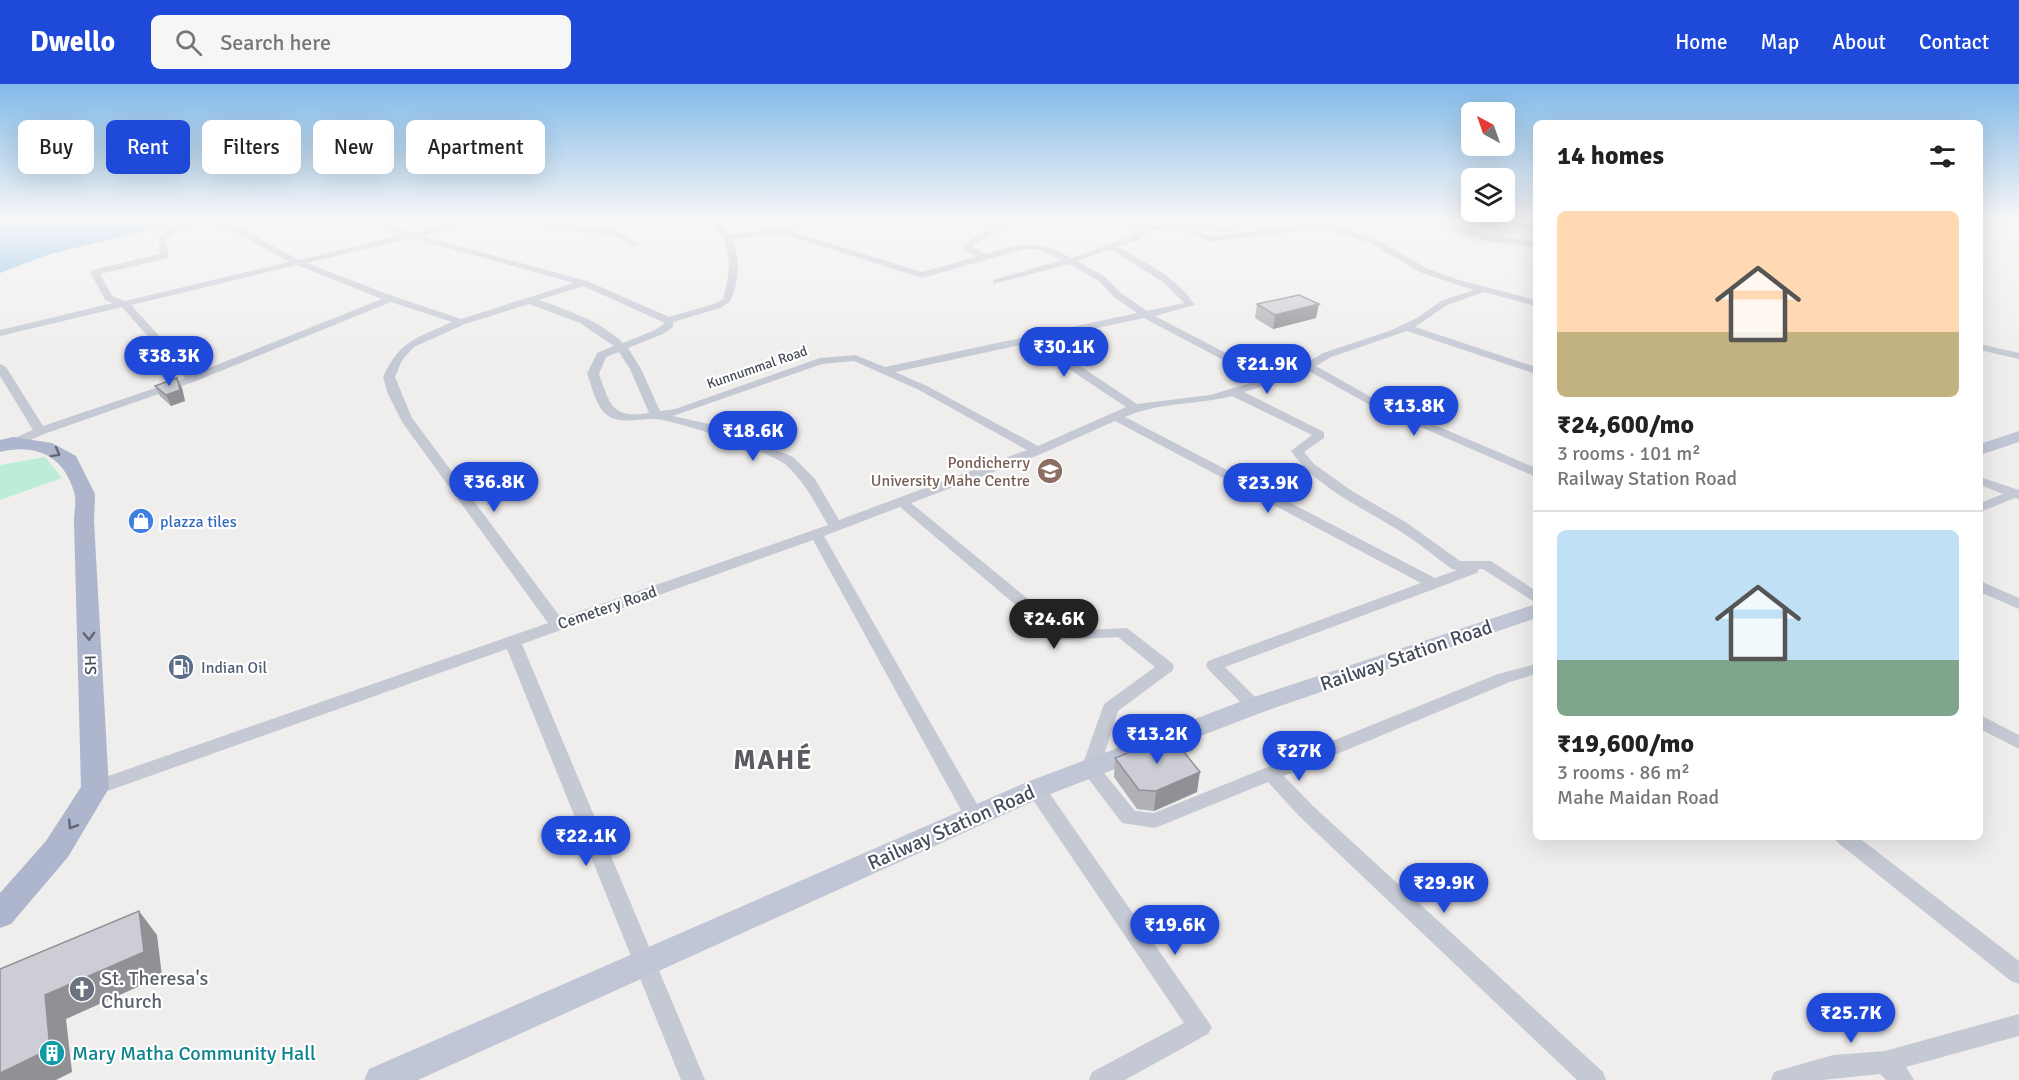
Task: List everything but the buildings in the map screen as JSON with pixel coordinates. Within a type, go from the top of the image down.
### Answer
[{"type":"main road","name":"SH","points":[[7,445],[45,447],[69,460],[85,494],[84,521],[95,788]]},
{"type":"main road","points":[[0,915],[57,849],[95,788]]},
{"type":"street","points":[[119,266],[95,272],[108,298],[125,304],[192,379]]},
{"type":"street","points":[[0,333],[288,266]]},
{"type":"street","points":[[306,266],[391,299],[461,322]]},
{"type":"street","points":[[524,266],[584,283],[668,320],[717,306],[727,300],[735,266]]},
{"type":"street","points":[[895,266],[922,275],[951,266]]},
{"type":"street","points":[[996,282],[1051,266]]},
{"type":"street","points":[[1080,266],[1102,279],[1117,295],[1148,316],[1271,381]]},
{"type":"street","points":[[883,371],[1186,308],[1191,305],[1172,285],[1143,266]]},
{"type":"street","points":[[1416,266],[1482,290],[1531,302]]},
{"type":"street","points":[[557,624],[405,419],[393,394],[389,377],[397,358],[410,345],[461,322],[584,283]]},
{"type":"street","name":"Cemetery Road","points":[[95,788],[836,527],[1037,451],[1135,408],[1211,398],[1271,381],[1308,366],[1327,355],[1406,327],[1421,320],[1444,303],[1482,290]]},
{"type":"street","points":[[7,445],[40,431],[192,379],[391,299]]},
{"type":"street","points":[[531,301],[593,326],[610,336],[627,353],[646,399],[657,416],[709,428],[788,460],[810,482],[836,527]]},
{"type":"street","name":"Kunnummal Road","points":[[668,320],[669,325],[659,332],[601,355],[593,374],[606,408],[612,414],[657,416],[677,412],[820,361],[855,358],[923,388],[1037,451]]},
{"type":"street","points":[[1406,327],[1533,370]]},
{"type":"street","points":[[1032,339],[1135,408]]},
{"type":"street","points":[[1983,348],[2019,356]]},
{"type":"street","points":[[1308,366],[1374,403],[1533,472]]},
{"type":"street","points":[[0,367],[40,431]]},
{"type":"street","points":[[1234,392],[1320,435],[1297,451],[1308,467],[1347,494],[1401,526],[1457,566],[1486,564],[1533,596]]},
{"type":"street","points":[[1116,417],[1434,584]]},
{"type":"street","points":[[1983,449],[2019,436]]},
{"type":"street","points":[[1983,482],[2017,494]]},
{"type":"street","points":[[1983,507],[2017,494]]},
{"type":"street","points":[[902,502],[1063,636],[1121,632],[1166,667],[1110,708],[1090,769],[1129,818],[1155,821],[1504,678],[1533,670]]},
{"type":"street","points":[[816,534],[974,816]]},
{"type":"street","points":[[1254,706],[1214,665],[1486,564]]},
{"type":"street","points":[[1983,587],[2019,604]]},
{"type":"street","name":"Railway Station Road","points":[[381,1080],[1036,789],[1254,706],[1533,612]]},
{"type":"street","points":[[512,640],[693,1080]]},
{"type":"street","points":[[1983,723],[2019,743]]},
{"type":"street","points":[[1271,774],[1306,811],[1594,1080]]},
{"type":"street","points":[[1036,789],[1200,1026],[1101,1080]]},
{"type":"street","points":[[1848,840],[2019,974]]},
{"type":"street","points":[[1783,1080],[1833,1066],[1885,1062],[2019,1026]]},
{"type":"street","points":[[1885,1062],[1902,1080]]},
{"type":"green space","points":[[45,457],[62,478],[0,500],[0,465]]},
{"type":"water","points":[[0,266],[17,266],[0,273]]},
{"type":"place","name":"Pondicherry University Mahe Centre","points":[[1050,471]]},
{"type":"place","name":"plazza tiles","points":[[141,521]]},
{"type":"place","name":"Indian Oil","points":[[181,667]]},
{"type":"place","name":"St. Theresa's Church","points":[[82,989]]},
{"type":"place","name":"Mary Matha Community Hall","points":[[52,1053]]},
{"type":"district","name":"MAHÉ","points":[[773,760]]}]
